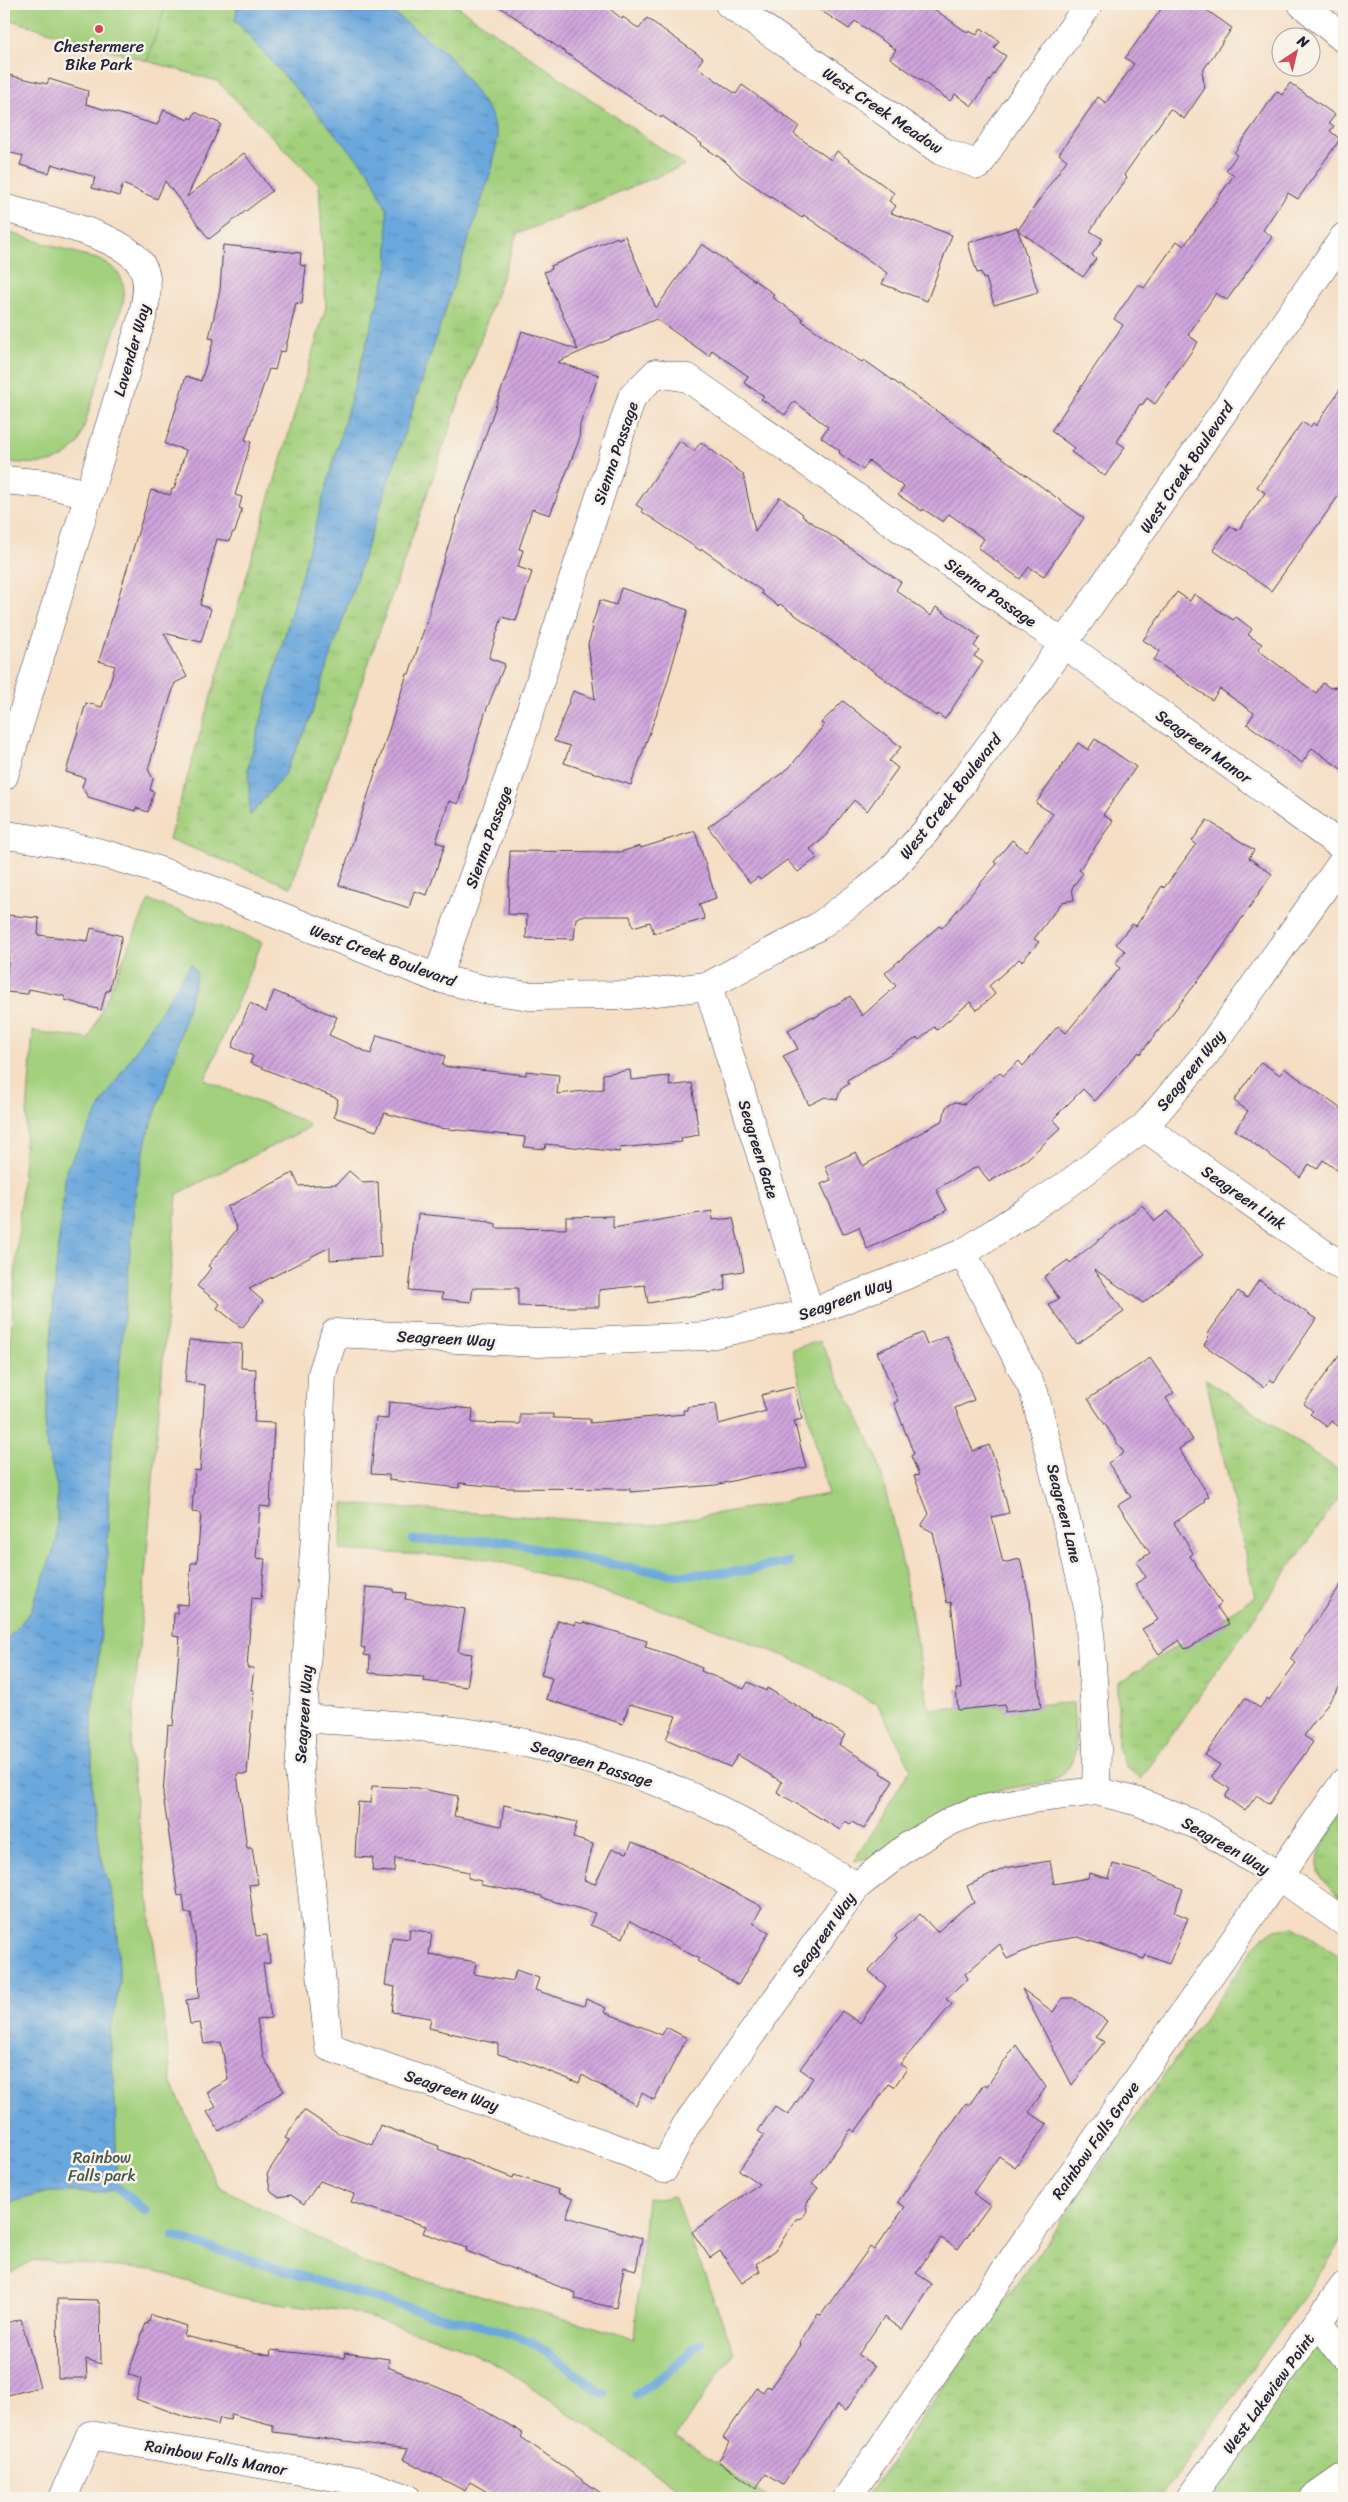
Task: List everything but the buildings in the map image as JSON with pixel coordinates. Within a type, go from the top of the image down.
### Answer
[{"type":"street","name":"West Creek Meadow","points":[[729,4],[940,151],[979,165],[998,134],[1089,4]]},
{"type":"street","points":[[1302,4],[1344,39]]},
{"type":"street","name":"Lavender Way","points":[[4,208],[106,238],[136,256],[144,270],[147,286],[142,318],[4,776]]},
{"type":"street","name":"West Creek Boulevard","points":[[4,835],[34,838],[97,852],[165,871],[437,978],[483,989],[529,996],[629,995],[708,986],[818,926],[847,907],[890,871],[926,831],[1064,644],[1344,237]]},
{"type":"street","name":"Sienna Passage","points":[[437,978],[510,777],[632,397],[656,374],[688,378],[1064,644]]},
{"type":"street","points":[[4,480],[46,484],[88,494]]},
{"type":"street","name":"Seagreen Manor","points":[[1064,644],[1344,848]]},
{"type":"street","name":"Seagreen Way","points":[[1344,860],[1204,1056],[1144,1127],[1068,1184],[964,1253],[810,1313],[706,1336],[549,1342],[335,1333],[322,1374],[315,1535],[300,1771],[329,2047],[629,2153],[664,2169],[685,2127],[857,1886],[908,1846],[950,1821],[1022,1800],[1096,1791],[1139,1802],[1199,1826],[1279,1876],[1344,1922]]},
{"type":"street","name":"Seagreen Gate","points":[[708,986],[810,1313]]},
{"type":"street","name":"Seagreen Link","points":[[1144,1127],[1344,1268]]},
{"type":"street","name":"Seagreen Lane","points":[[964,1253],[1034,1392],[1089,1612],[1097,1749],[1096,1791]]},
{"type":"street","name":"Seagreen Passage","points":[[303,1718],[494,1737],[599,1763],[661,1784],[703,1802],[748,1824],[857,1886]]},
{"type":"street","name":"Rainbow Falls Grove","points":[[847,2498],[1344,1782]]},
{"type":"street","name":"West Lakeview Point","points":[[1190,2498],[1319,2323],[1344,2286]]},
{"type":"street","points":[[1319,2323],[1344,2356]]},
{"type":"street","name":"Rainbow Falls Manor","points":[[63,2498],[90,2435],[358,2481],[407,2498]]},
{"type":"street","points":[[1314,2498],[1344,2477]]},
{"type":"green space","name":"Chestermere Bike Park","points":[[4,4],[166,4],[147,61],[4,18]]},
{"type":"green space","points":[[39,4],[454,4],[685,165],[517,234],[291,887],[169,839],[326,307],[319,184],[217,81],[147,61],[154,40]]},
{"type":"green space","points":[[4,231],[100,260],[117,272],[123,283],[123,304],[79,442],[63,457],[45,463],[4,462]]},
{"type":"green space","name":"Rainbow Falls park","points":[[149,900],[262,942],[205,1080],[308,1123],[308,1128],[177,1194],[130,1754],[172,2084],[218,2186],[367,2264],[634,2338],[647,2198],[659,2199],[674,2196],[734,2352],[676,2437],[768,2498],[691,2498],[505,2369],[456,2344],[347,2311],[243,2299],[152,2270],[33,2260],[4,2277],[4,1433],[33,1031],[89,1039]]},
{"type":"green space","points":[[820,1341],[877,1456],[901,1557],[929,1709],[1073,1703],[1076,1750],[1071,1764],[1062,1775],[1050,1782],[998,1790],[968,1799],[908,1830],[873,1857],[854,1861],[911,1768],[878,1705],[802,1663],[688,1618],[492,1559],[340,1550],[344,1504],[651,1525],[828,1494],[792,1349]]},
{"type":"green space","points":[[1206,1379],[1344,1474],[1344,1490],[1141,1779],[1126,1767],[1118,1750],[1118,1683],[1255,1597]]},
{"type":"green space","points":[[1344,1812],[1344,1900],[1322,1878],[1318,1858],[1327,1836]]},
{"type":"green space","points":[[1295,1927],[1344,1959],[1344,2239],[1161,2498],[865,2498],[1262,1937],[1275,1930]]},
{"type":"green space","points":[[1319,2323],[1344,2356],[1344,2477],[1314,2498],[1190,2498]]},
{"type":"water","points":[[238,4],[382,4],[449,55],[490,112],[498,137],[492,169],[308,725],[284,775],[250,816],[248,767],[388,266],[387,210],[370,173],[235,20]]},
{"type":"water","points":[[191,964],[197,974],[174,1059],[147,1137],[136,1190],[110,1466],[106,1585],[92,1717],[92,1788],[101,1856],[115,1906],[120,1981],[110,2035],[115,2101],[117,2187],[105,2192],[48,2192],[4,2204],[4,1643],[31,1611],[57,1541],[57,1488],[45,1437],[55,1279],[66,1170],[105,1098]]},
{"type":"waterway","points":[[413,1540],[503,1541],[620,1566],[681,1575],[744,1571],[788,1562]]},
{"type":"waterway","points":[[117,2187],[145,2211]]},
{"type":"waterway","points":[[173,2236],[426,2313],[496,2329],[532,2342],[604,2394]]},
{"type":"waterway","points":[[636,2395],[670,2371],[700,2343]]},
{"type":"place","name":"Chestermere Bike Park","points":[[99,29]]}]
